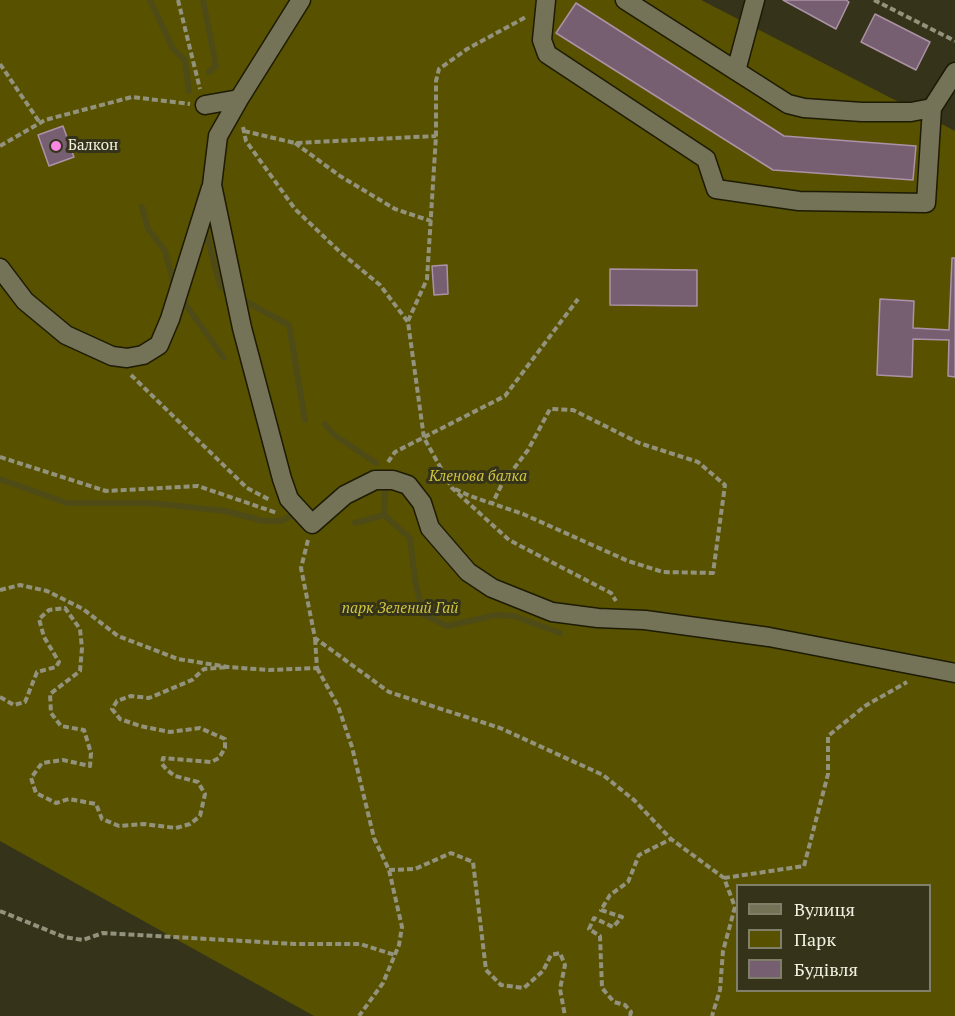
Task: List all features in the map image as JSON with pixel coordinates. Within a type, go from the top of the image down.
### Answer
[{"type":"street","points":[[0,268],[25,301],[66,335],[112,356],[127,358],[143,355],[159,345],[210,192],[218,136],[301,0]]},
{"type":"street","points":[[625,0],[788,104],[804,108],[911,112],[932,108]]},
{"type":"street","points":[[736,71],[755,0]]},
{"type":"street","points":[[545,6],[542,40],[547,54],[706,159],[716,189],[799,201],[926,203],[932,108],[955,72]]},
{"type":"street","points":[[205,105],[239,99]]},
{"type":"street","points":[[210,192],[239,317],[282,479],[289,499],[312,524],[345,495],[384,480],[408,484],[422,503],[430,528],[468,572],[492,588],[552,612],[598,618],[645,620],[769,637],[955,673]]},
{"type":"path","points":[[0,146],[40,123],[132,97],[205,105],[178,0]]},
{"type":"path","points":[[874,0],[955,41]]},
{"type":"path","points":[[408,322],[427,279],[436,136],[436,81],[439,69],[486,38],[545,6]]},
{"type":"path","points":[[0,64],[40,123]]},
{"type":"path","points":[[239,99],[246,141],[295,209],[340,252],[380,285],[408,322],[424,438],[452,488],[509,540],[611,594]]},
{"type":"path","points":[[244,130],[295,143],[436,136]]},
{"type":"path","points":[[295,143],[340,176],[394,209],[431,221]]},
{"type":"path","points":[[384,480],[395,452],[506,396],[578,299]]},
{"type":"path","points":[[112,356],[248,488],[276,504]]},
{"type":"path","points":[[452,488],[492,504],[532,518],[628,561],[663,572],[713,573],[725,485],[698,462],[639,443],[573,410],[550,409],[528,450],[502,484],[492,504]]},
{"type":"path","points":[[0,457],[106,491],[198,486],[279,513]]},
{"type":"path","points":[[312,524],[301,568],[315,638],[316,668],[338,706],[363,786],[374,838],[389,870],[402,927],[395,955],[383,983],[359,1016]]},
{"type":"path","points":[[0,590],[20,585],[47,591],[83,609],[118,636],[178,659],[228,667],[269,670],[316,668]]},
{"type":"path","points":[[0,697],[14,705],[25,702],[37,672],[56,667],[59,662],[44,637],[39,619],[49,610],[65,608],[80,629],[82,648],[80,671],[50,694],[51,713],[61,726],[84,730],[91,753],[90,766],[63,760],[42,763],[31,778],[36,793],[56,803],[69,799],[96,804],[102,819],[119,826],[144,824],[176,828],[190,824],[200,816],[205,794],[198,782],[175,776],[167,770],[162,764],[163,759],[211,762],[219,758],[225,748],[225,739],[200,728],[170,732],[140,726],[120,719],[112,709],[117,701],[131,696],[149,698],[192,680],[204,669],[228,667]]},
{"type":"path","points":[[315,638],[389,692],[500,728],[603,775],[634,800],[671,839],[724,878],[735,907],[723,951],[720,990],[712,1016]]},
{"type":"path","points":[[724,878],[804,866],[828,774],[828,736],[865,706],[897,686],[909,682]]},
{"type":"path","points":[[630,1016],[631,1012],[625,1005],[614,1002],[602,988],[600,936],[589,929],[594,918],[613,927],[622,917],[601,910],[610,895],[628,882],[639,855],[671,839]]},
{"type":"path","points":[[389,870],[415,869],[451,853],[473,862],[486,970],[501,985],[524,988],[543,971],[551,955],[560,953],[565,965],[560,989],[565,1016]]},
{"type":"path","points":[[0,911],[64,938],[83,940],[103,933],[296,944],[360,944],[395,955]]},
{"type":"green space","name":"парк Зелений Гай","points":[[0,0],[701,0],[955,131],[955,1016],[314,1016],[0,841]]},
{"type":"building","points":[[783,0],[846,0],[849,2],[836,29]]},
{"type":"building","points":[[576,3],[784,136],[916,146],[913,180],[773,170],[556,33]]},
{"type":"building","points":[[875,14],[930,42],[916,70],[861,42]]},
{"type":"building","name":"Балкон","points":[[63,126],[74,157],[49,166],[38,135]]},
{"type":"building","points":[[952,258],[955,258],[955,377],[948,376],[949,340],[913,339],[912,377],[877,375],[880,299],[914,301],[913,328],[949,330]]},
{"type":"building","points":[[447,265],[448,294],[434,295],[432,266]]},
{"type":"building","points":[[610,269],[697,270],[697,306],[610,305]]},
{"type":"waterway","points":[[150,0],[173,49],[185,60],[189,91]]},
{"type":"waterway","points":[[203,0],[216,66],[209,72]]},
{"type":"waterway","points":[[142,207],[148,229],[165,251],[174,285]]},
{"type":"waterway","points":[[205,228],[220,286],[229,292]]},
{"type":"waterway","points":[[180,297],[224,358]]},
{"type":"waterway","points":[[241,299],[289,325],[305,420]]},
{"type":"waterway","points":[[325,424],[333,434],[376,463]]},
{"type":"waterway","points":[[0,479],[67,503],[151,503],[225,511],[264,521],[281,521],[298,513]]},
{"type":"waterway","points":[[385,490],[384,515],[410,538],[415,580],[423,614],[447,626],[496,615],[514,616],[560,633]]},
{"type":"waterway","points":[[355,523],[384,515]]},
{"type":"place","name":"Балкон","points":[[56,146]]},
{"type":"park label","name":"Кленова балка","points":[[478,477]]}]
